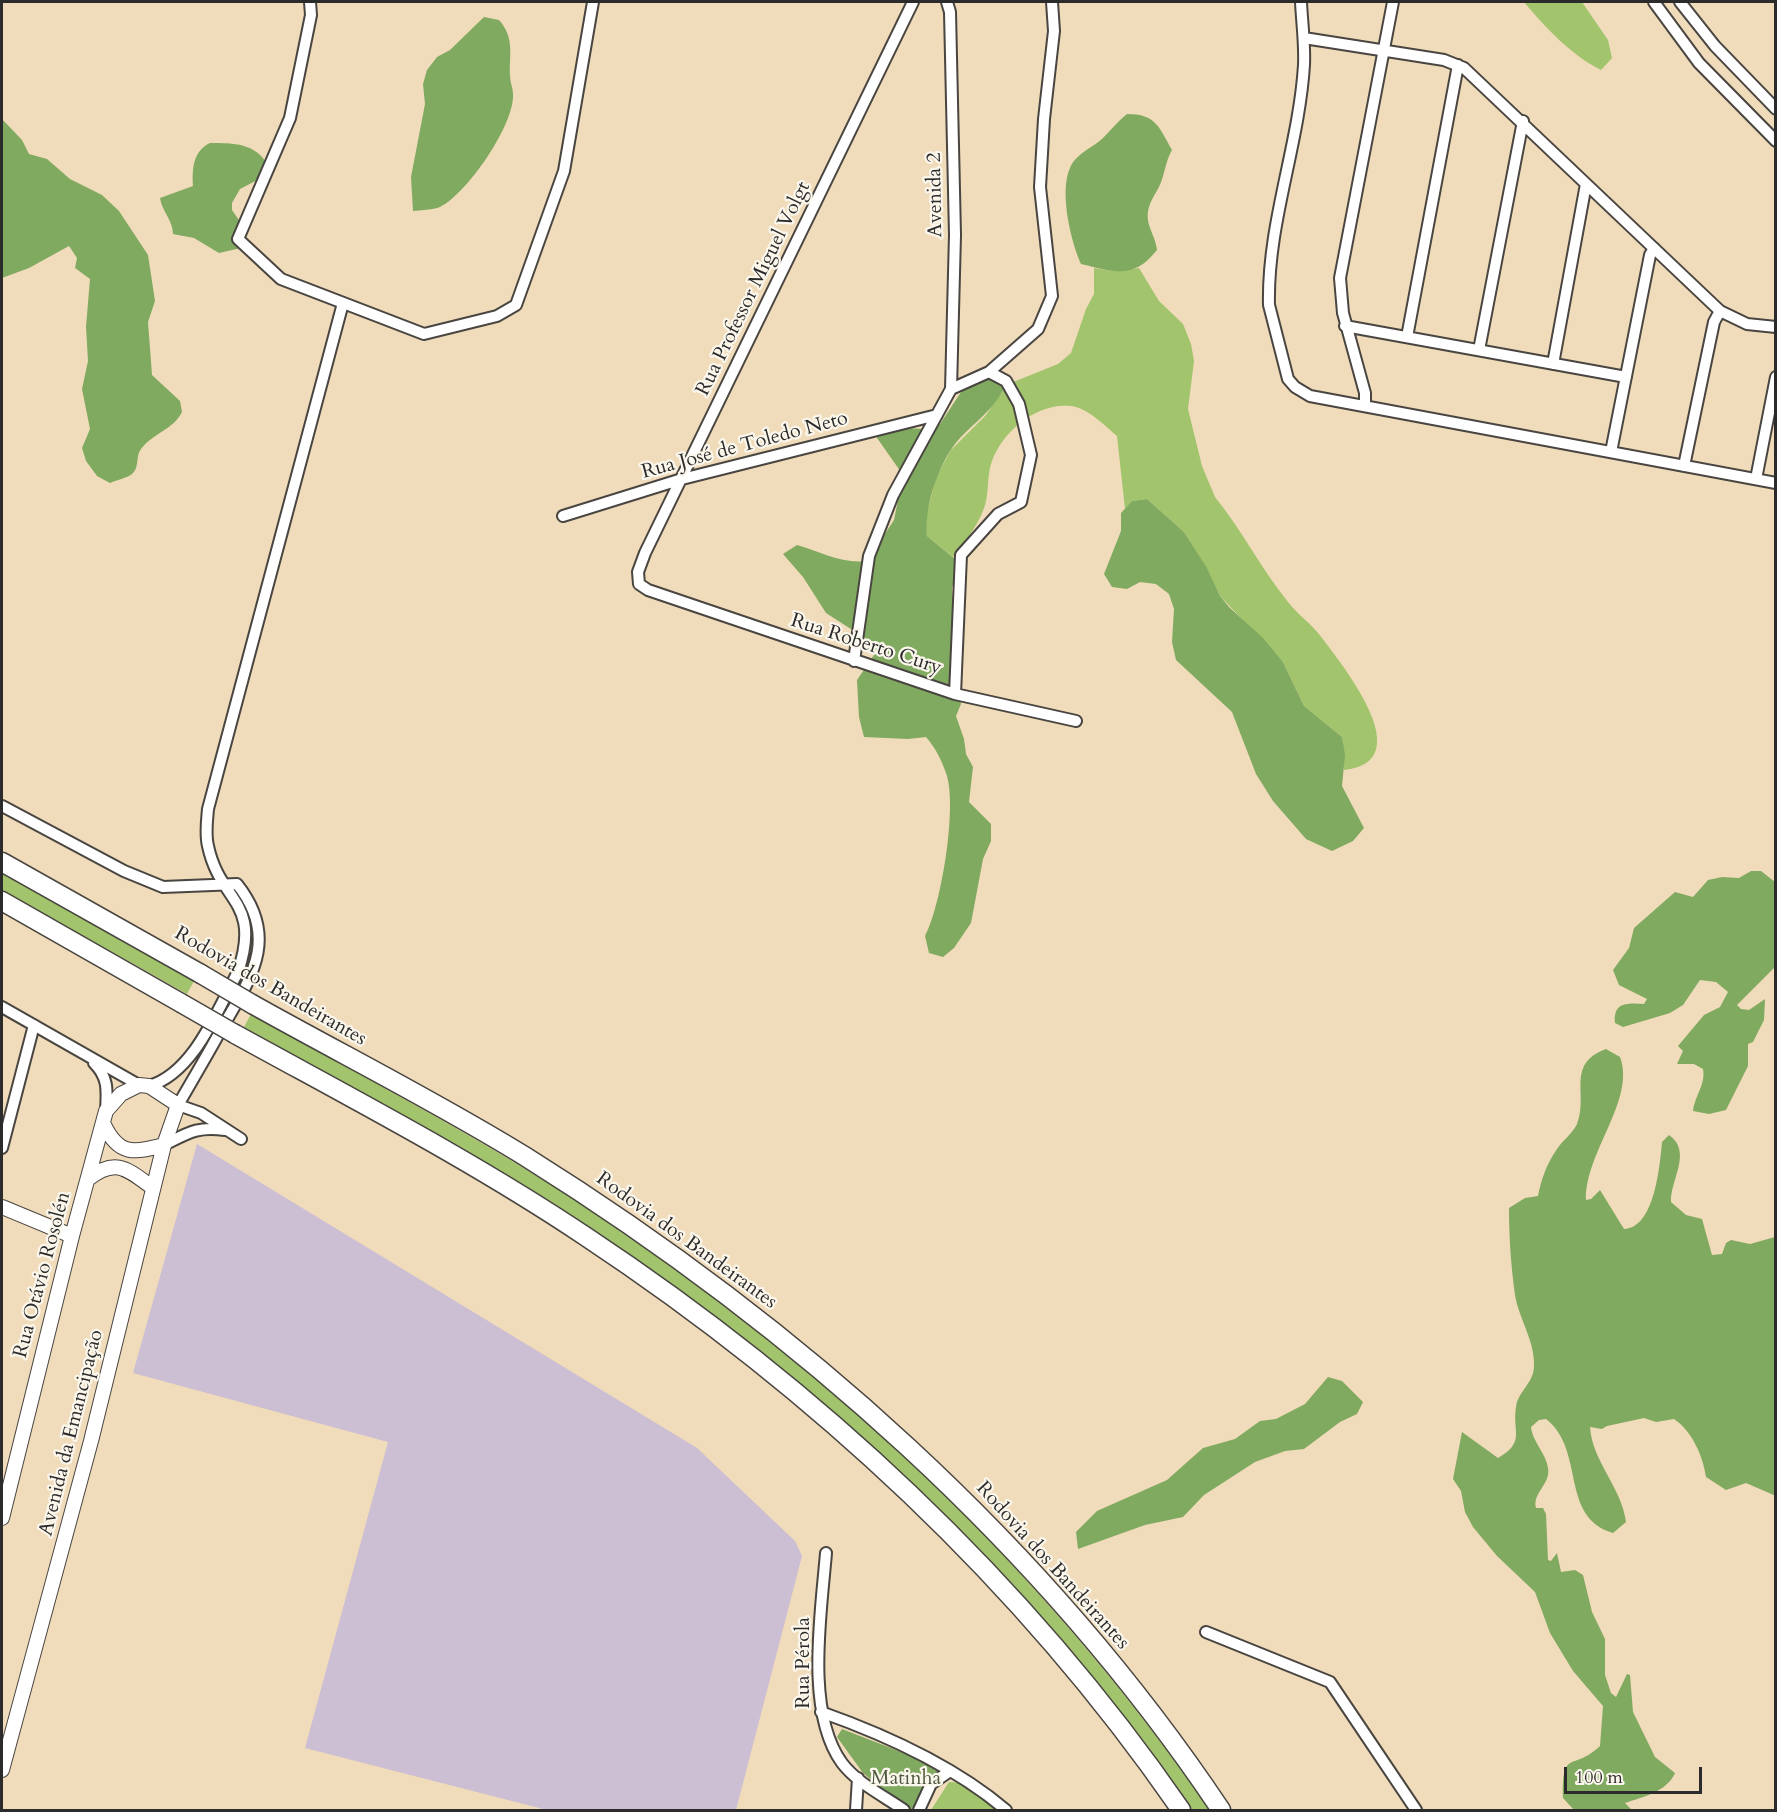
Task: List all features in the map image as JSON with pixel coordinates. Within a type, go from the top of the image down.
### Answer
[{"type":"highway","name":"Rodovia dos Bandeirantes","points":[[2,862],[523,1156],[711,1283],[822,1371],[915,1454],[1042,1585],[1125,1682],[1221,1810]]},
{"type":"highway","points":[[2,901],[460,1159],[574,1229],[685,1304],[779,1377],[919,1503],[1068,1662],[1181,1810]]},
{"type":"street","points":[[310,2],[311,15],[290,118],[238,239],[281,279],[424,334],[497,316],[516,305],[564,171],[593,2]]},
{"type":"street","name":"Rua Professor Miguel Volgt","points":[[648,590],[639,584],[638,572],[913,2]]},
{"type":"street","name":"Avenida 2","points":[[947,2],[950,12],[954,235],[951,389]]},
{"type":"street","points":[[854,661],[869,556],[893,495],[951,389],[989,372],[1038,329],[1052,296],[1040,187],[1044,119],[1054,31],[1052,2]]},
{"type":"street","points":[[1301,2],[1304,66],[1295,129],[1276,218],[1269,305],[1288,379],[1295,387],[1310,396],[1776,483]]},
{"type":"street","points":[[1365,405],[1365,393],[1341,301],[1342,267],[1394,2]]},
{"type":"street","points":[[1654,2],[1699,63],[1776,141]]},
{"type":"street","points":[[1680,2],[1715,46],[1776,108]]},
{"type":"street","points":[[1304,38],[1444,60],[1458,65],[1523,122],[1720,311],[1747,324],[1776,327]]},
{"type":"street","points":[[1407,337],[1458,65]]},
{"type":"street","points":[[1479,350],[1523,122]]},
{"type":"street","points":[[1553,364],[1586,184]]},
{"type":"street","points":[[1611,452],[1650,255],[1654,248]]},
{"type":"street","points":[[105,1118],[121,1094],[172,1076],[190,1057],[238,972],[245,947],[245,923],[237,901],[224,883],[208,848],[208,809],[343,303]]},
{"type":"street","points":[[1684,466],[1714,322],[1720,311]]},
{"type":"street","points":[[1346,326],[1626,377]]},
{"type":"street","points":[[955,694],[961,555],[998,514],[1021,502],[1031,455],[1019,404],[1006,381],[989,372]]},
{"type":"street","points":[[1756,479],[1776,377]]},
{"type":"street","name":"Rua José de Toledo Neto","points":[[563,516],[682,479],[937,415]]},
{"type":"street","name":"Rua Roberto Cury","points":[[648,590],[955,694],[1076,721]]},
{"type":"street","points":[[2,806],[124,871],[163,887],[237,884],[253,909],[258,939],[255,966],[178,1105]]},
{"type":"street","points":[[2,1006],[178,1105],[201,1113],[241,1138]]},
{"type":"street","points":[[2,1148],[34,1025]]},
{"type":"street","points":[[88,1056],[104,1073],[107,1084],[105,1118],[111,1140],[126,1150],[164,1145],[191,1130],[206,1127],[226,1130]]},
{"type":"street","name":"Avenida da Emancipação","points":[[2,1770],[91,1442],[164,1145],[178,1105]]},
{"type":"street","name":"Rua Otávio Rosolén","points":[[2,1518],[72,1236],[105,1118]]},
{"type":"street","points":[[88,1179],[103,1168],[117,1166],[153,1188]]},
{"type":"street","points":[[2,1207],[72,1236]]},
{"type":"street","name":"Rua Pérola","points":[[826,1553],[821,1623],[821,1712],[833,1747],[843,1764],[858,1778],[904,1810]]},
{"type":"street","points":[[1206,1632],[1330,1682],[1416,1810]]},
{"type":"street","points":[[821,1712],[862,1727],[950,1771],[987,1794],[1006,1810]]},
{"type":"street","points":[[919,1810],[931,1784],[950,1771]]},
{"type":"street","points":[[856,1810],[858,1778]]},
{"type":"shaded area","points":[[197,1144],[697,1448],[795,1541],[802,1556],[736,1810],[547,1810],[305,1748],[388,1442],[133,1373]]},
{"type":"green space","points":[[1524,2],[1582,2],[1608,40],[1612,58],[1601,70],[1579,57],[1559,40]]},
{"type":"green space","points":[[484,17],[499,20],[507,33],[513,94],[512,107],[498,140],[463,188],[440,207],[413,211],[411,177],[425,104],[423,84],[427,70],[437,57],[450,50]]},
{"type":"green space","points":[[1127,114],[1144,116],[1156,123],[1172,150],[1148,213],[1157,250],[1140,266],[1131,270],[1114,271],[1081,264],[1070,230],[1066,190],[1070,168],[1076,158],[1100,141]]},
{"type":"green space","points":[[2,119],[22,140],[29,154],[47,159],[70,179],[102,195],[119,211],[148,255],[155,301],[148,322],[152,375],[180,401],[182,412],[173,423],[141,449],[132,474],[110,483],[97,476],[86,461],[82,448],[90,429],[82,389],[88,361],[86,327],[90,279],[75,268],[77,258],[69,246],[29,268],[2,278]]},
{"type":"green space","points":[[210,143],[235,144],[250,148],[257,152],[268,165],[263,177],[240,189],[232,203],[232,210],[241,223],[241,248],[219,253],[194,238],[173,234],[160,198],[193,186],[195,161],[204,146]]},
{"type":"green space","points":[[1094,268],[1113,271],[1139,268],[1159,301],[1183,324],[1191,344],[1194,361],[1188,409],[1202,466],[1215,497],[1278,589],[1318,633],[1358,690],[1370,712],[1376,732],[1376,750],[1366,763],[1344,770],[1342,737],[1304,706],[1283,662],[1220,596],[1207,569],[1184,532],[1147,499],[1132,501],[1125,509],[1117,436],[1084,410],[1071,406],[1046,409],[1023,421],[1004,439],[992,461],[987,499],[980,517],[953,557],[927,536],[925,521],[936,477],[951,450],[986,415],[1003,390],[1001,387],[1058,364],[1071,353],[1086,309],[1094,294]]},
{"type":"green space","points":[[996,377],[1003,390],[989,410],[952,448],[934,484],[928,511],[927,536],[955,559],[956,574],[952,588],[954,639],[961,704],[956,716],[964,739],[966,754],[973,767],[969,802],[991,824],[991,841],[983,859],[971,923],[954,948],[943,957],[929,953],[925,936],[937,903],[946,856],[950,808],[946,773],[926,737],[908,739],[864,737],[859,717],[857,680],[874,655],[868,640],[826,613],[803,577],[783,554],[797,545],[844,560],[873,560],[877,546],[894,520],[903,475],[875,435],[906,428],[925,429],[940,424],[969,380]]},
{"type":"green space","points":[[1147,499],[1184,532],[1207,568],[1220,596],[1263,638],[1283,662],[1304,706],[1342,737],[1345,755],[1342,786],[1364,828],[1353,841],[1332,851],[1306,839],[1273,801],[1256,774],[1232,712],[1176,660],[1172,642],[1174,609],[1169,594],[1156,584],[1140,582],[1127,589],[1112,587],[1104,574],[1121,531],[1121,513],[1132,501]]},
{"type":"green space","points":[[1751,871],[1761,871],[1775,882],[1775,967],[1737,1005],[1741,1009],[1749,1010],[1765,999],[1764,1020],[1753,1042],[1748,1044],[1748,1066],[1726,1110],[1709,1114],[1693,1111],[1702,1085],[1703,1069],[1694,1064],[1677,1064],[1683,1051],[1678,1046],[1704,1015],[1720,1007],[1728,992],[1716,982],[1700,980],[1683,1005],[1670,1013],[1623,1027],[1615,1023],[1616,1011],[1619,1007],[1627,1004],[1644,1004],[1647,999],[1619,985],[1613,970],[1629,948],[1634,928],[1675,892],[1693,897],[1708,880],[1722,877],[1739,878]]},
{"type":"green space","points":[[2,873],[194,981],[187,994],[2,890]]},
{"type":"green space","points":[[251,1014],[437,1117],[574,1199],[704,1289],[786,1353],[865,1421],[941,1492],[1013,1566],[1082,1644],[1148,1725],[1210,1810],[1191,1810],[1031,1615],[958,1531],[879,1453],[774,1362],[663,1278],[586,1226],[459,1149],[244,1027]]},
{"type":"green space","points":[[1606,1049],[1620,1057],[1623,1074],[1621,1091],[1593,1163],[1586,1200],[1591,1199],[1600,1190],[1624,1229],[1634,1226],[1643,1218],[1649,1207],[1660,1165],[1662,1142],[1669,1135],[1676,1142],[1680,1158],[1671,1202],[1686,1215],[1702,1219],[1712,1255],[1722,1254],[1726,1243],[1731,1240],[1750,1244],[1775,1237],[1776,1496],[1746,1483],[1726,1490],[1706,1477],[1696,1445],[1686,1430],[1674,1419],[1656,1422],[1644,1418],[1602,1429],[1590,1427],[1596,1451],[1619,1498],[1626,1522],[1613,1533],[1596,1525],[1585,1513],[1566,1448],[1558,1432],[1546,1419],[1539,1420],[1531,1427],[1548,1468],[1547,1479],[1535,1503],[1536,1508],[1543,1508],[1546,1514],[1548,1560],[1551,1561],[1557,1553],[1561,1572],[1575,1570],[1583,1575],[1592,1612],[1605,1639],[1605,1675],[1611,1693],[1616,1697],[1627,1674],[1630,1675],[1633,1712],[1655,1757],[1675,1773],[1660,1789],[1625,1803],[1632,1810],[1574,1810],[1563,1798],[1565,1772],[1571,1763],[1591,1754],[1600,1746],[1603,1706],[1573,1671],[1550,1633],[1535,1592],[1497,1556],[1473,1527],[1465,1512],[1461,1491],[1453,1479],[1462,1432],[1498,1458],[1512,1447],[1515,1441],[1517,1401],[1533,1372],[1534,1357],[1515,1295],[1510,1252],[1509,1208],[1525,1198],[1538,1196],[1550,1160],[1577,1124],[1580,1113],[1582,1072],[1586,1063],[1593,1055]]},
{"type":"green space","points":[[1328,1377],[1342,1381],[1363,1402],[1357,1414],[1340,1422],[1304,1449],[1285,1451],[1255,1462],[1204,1495],[1183,1517],[1145,1525],[1078,1549],[1076,1532],[1097,1511],[1167,1480],[1203,1448],[1235,1439],[1260,1421],[1276,1419],[1305,1404]]},
{"type":"green space","name":"Matinha","points":[[842,1729],[950,1771],[931,1784],[919,1810],[907,1810],[863,1773],[837,1737]]},
{"type":"green space","points":[[949,1782],[963,1783],[1000,1810],[931,1810]]}]
